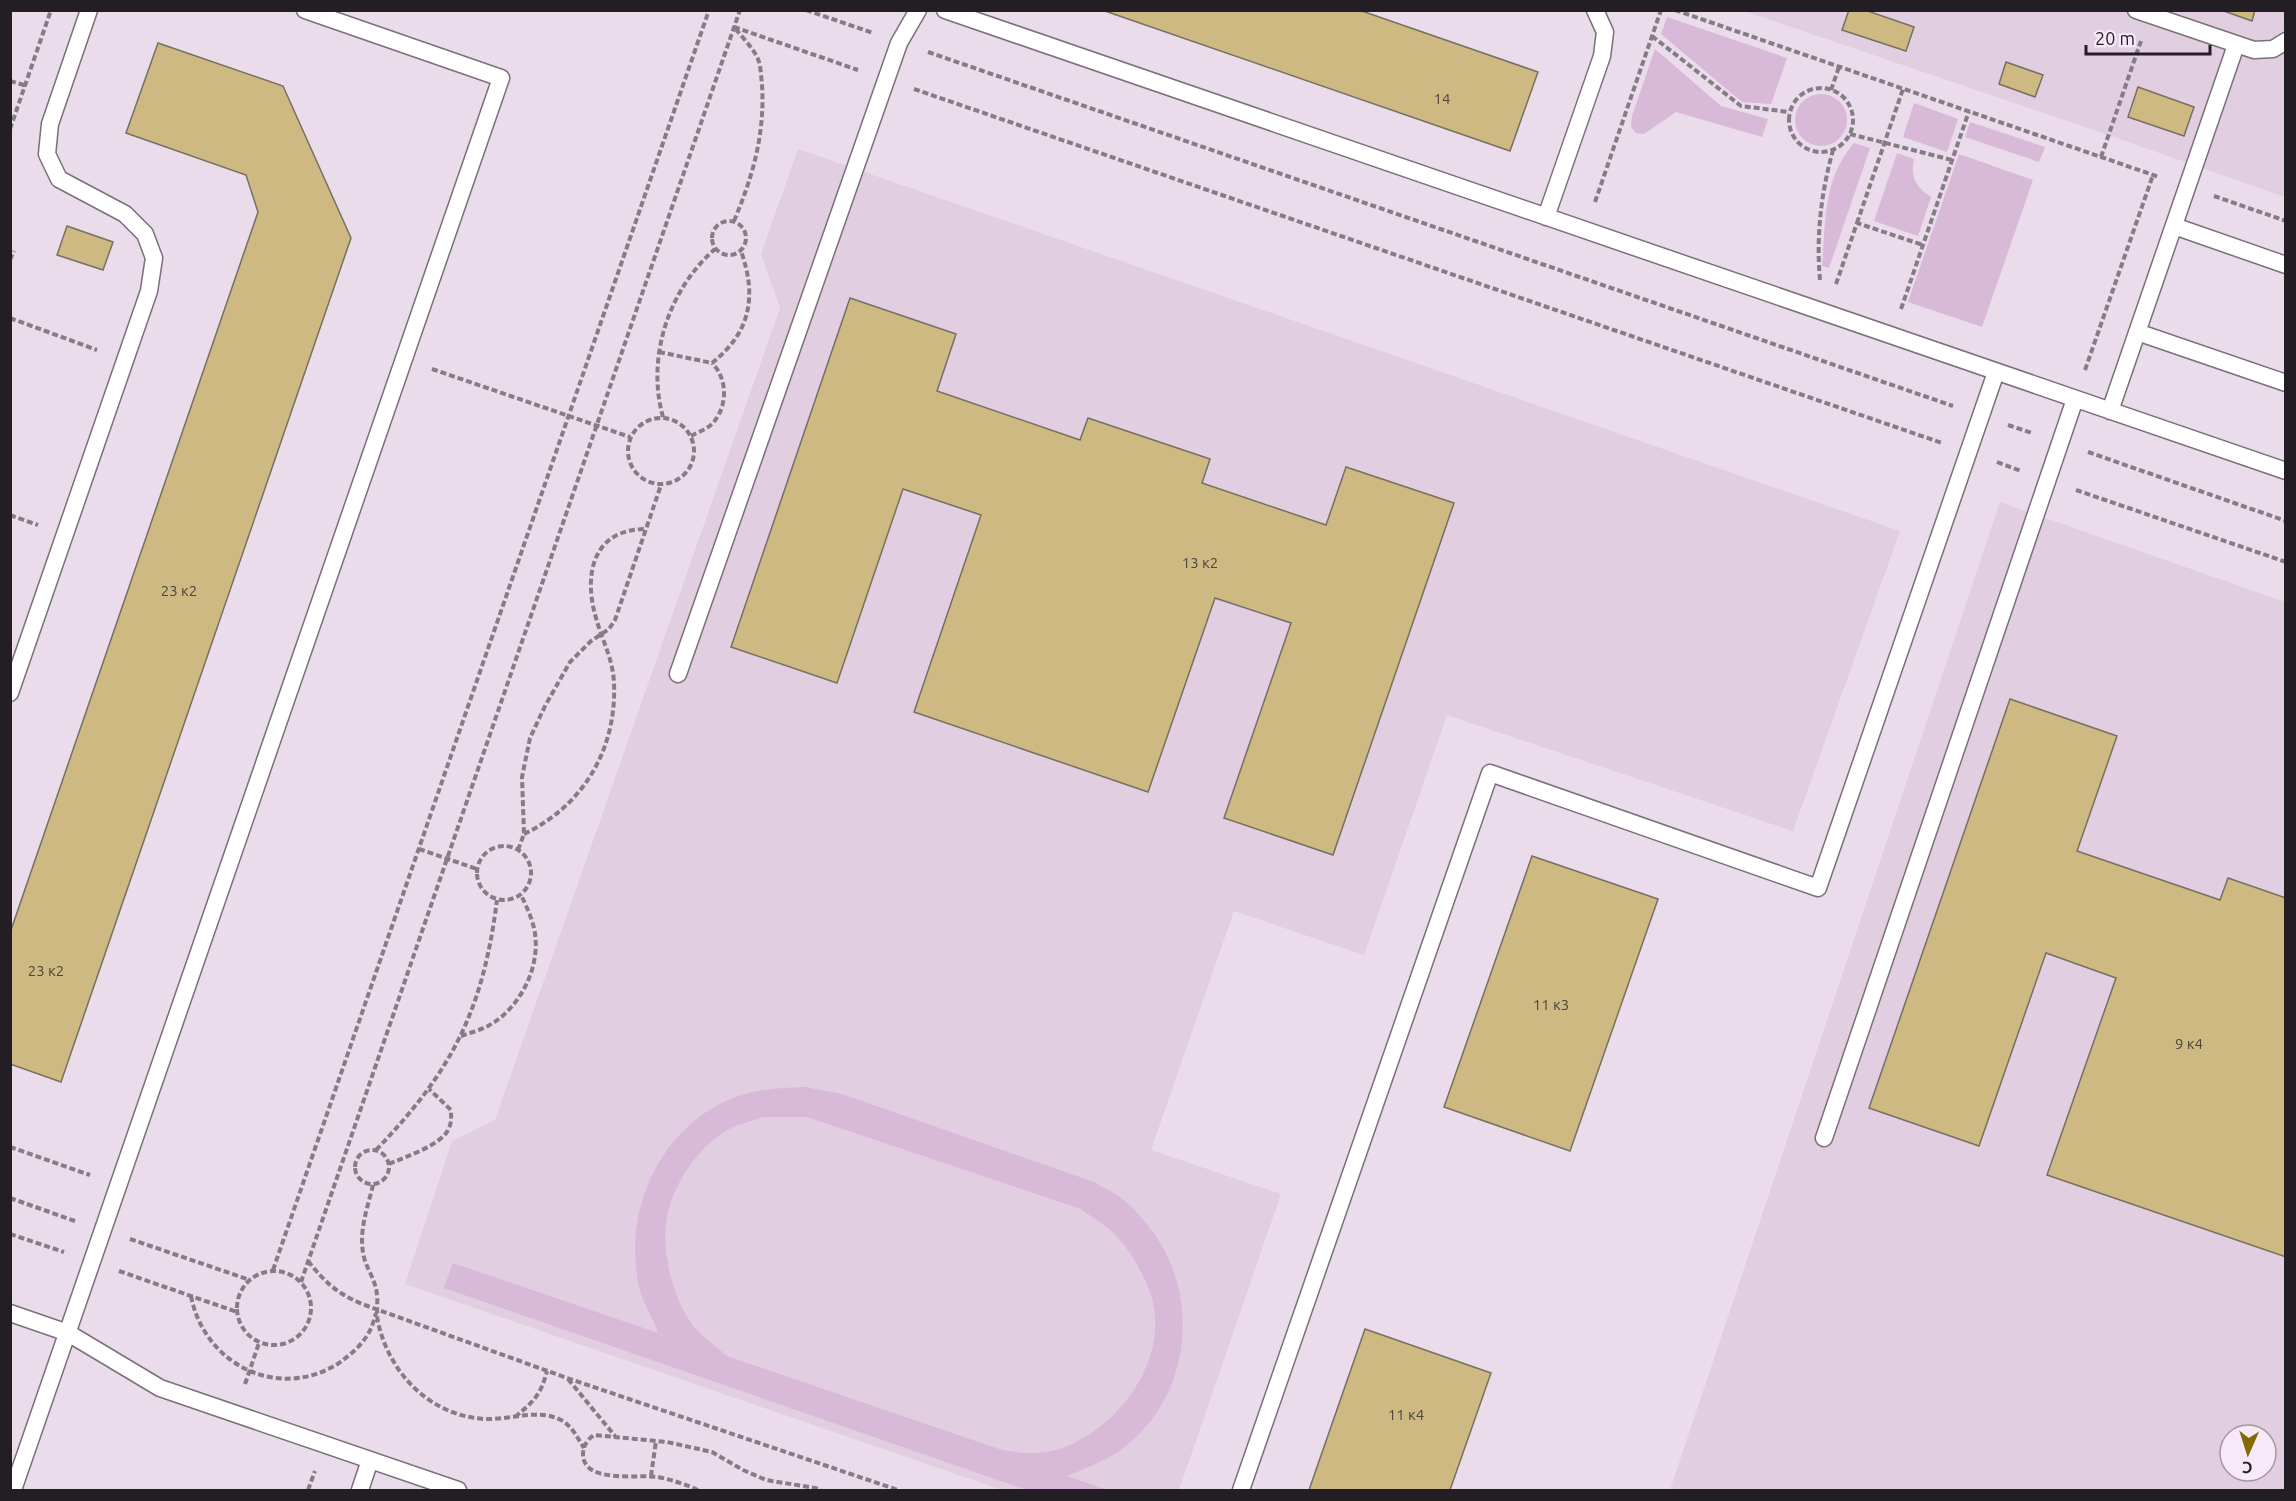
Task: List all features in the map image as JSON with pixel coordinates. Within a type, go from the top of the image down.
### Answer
[{"type":"lane","points":[[10,693],[149,291],[154,258],[145,234],[125,214],[59,179],[47,154],[50,124],[89,10]]},
{"type":"lane","points":[[14,1491],[501,78],[305,10]]},
{"type":"lane","points":[[678,674],[899,43],[918,10]]},
{"type":"lane","points":[[945,10],[2286,471]]},
{"type":"lane","points":[[1546,217],[1602,56],[1605,32],[1595,10]]},
{"type":"lane","points":[[2143,13],[2254,50],[2273,49],[2286,41]]},
{"type":"lane","points":[[2110,411],[2236,45]]},
{"type":"lane","points":[[2174,226],[2286,264]]},
{"type":"lane","points":[[2137,332],[2286,383]]},
{"type":"lane","points":[[1241,1491],[1490,773],[1818,888],[1996,372]]},
{"type":"lane","points":[[1824,1138],[2075,399]]},
{"type":"lane","points":[[10,1313],[68,1333],[160,1388],[459,1491]]},
{"type":"lane","points":[[360,1491],[370,1460]]},
{"type":"path","points":[[10,129],[51,10]]},
{"type":"path","points":[[273,1270],[709,10]]},
{"type":"path","points":[[301,1282],[740,10]]},
{"type":"path","points":[[806,10],[2286,521]]},
{"type":"path","points":[[1584,231],[1660,10]]},
{"type":"path","points":[[1675,10],[2286,221]]},
{"type":"path","points":[[2101,157],[2143,13]]},
{"type":"path","points":[[734,27],[2286,562]]},
{"type":"path","points":[[734,27],[759,59],[763,102],[756,161],[734,221]]},
{"type":"path","points":[[1652,36],[1742,106],[1789,112]]},
{"type":"path","points":[[1831,90],[1839,67]]},
{"type":"path","points":[[1821,88],[1841,95],[1848,103],[1853,124],[1850,134],[1833,150],[1821,153],[1809,151],[1799,145],[1792,135],[1788,124],[1789,112],[1794,102],[1810,90],[1821,88]]},
{"type":"path","points":[[1826,313],[1904,89]]},
{"type":"path","points":[[1892,336],[1969,111]]},
{"type":"path","points":[[1850,134],[1952,160]]},
{"type":"path","points":[[1826,313],[1818,263],[1819,228],[1823,193],[1833,150]]},
{"type":"path","points":[[2075,399],[2153,175]]},
{"type":"path","points":[[724,221],[734,221],[742,225],[746,234],[746,243],[741,251],[732,255],[723,255],[715,249],[712,232],[717,225],[724,221]]},
{"type":"path","points":[[1857,223],[1923,245]]},
{"type":"path","points":[[663,417],[658,401],[657,362],[665,325],[680,290],[703,259],[715,249]]},
{"type":"path","points":[[10,260],[14,251]]},
{"type":"path","points":[[712,363],[737,337],[747,316],[751,294],[748,272],[741,251]]},
{"type":"path","points":[[10,318],[93,347],[99,355]]},
{"type":"path","points":[[659,352],[712,363],[722,376],[725,392],[721,410],[711,425],[691,436]]},
{"type":"path","points":[[404,359],[630,437]]},
{"type":"path","points":[[663,417],[680,423],[691,436],[695,453],[690,468],[678,480],[661,485],[645,481],[632,470],[627,453],[630,437],[638,426],[650,419],[663,417]]},
{"type":"path","points":[[518,850],[524,834],[522,777],[530,738],[570,662],[615,620],[661,485]]},
{"type":"path","points":[[524,834],[545,824],[570,803],[591,777],[606,747],[614,715],[614,682],[608,649],[592,599],[592,572],[598,552],[607,540],[630,529],[646,529]]},
{"type":"path","points":[[505,846],[518,850],[527,859],[531,872],[529,884],[521,895],[509,900],[497,900],[485,894],[478,883],[477,870],[482,857],[492,849],[505,846]]},
{"type":"path","points":[[419,849],[477,870]]},
{"type":"path","points":[[461,1037],[489,1026],[512,1007],[529,981],[536,952],[533,922],[521,895]]},
{"type":"path","points":[[376,1149],[409,1115],[429,1089],[461,1037],[479,993],[491,947],[497,900]]},
{"type":"path","points":[[389,1164],[442,1139],[448,1131],[451,1110],[429,1089]]},
{"type":"path","points":[[10,1148],[119,1185]]},
{"type":"path","points":[[376,1149],[385,1155],[389,1164],[388,1174],[382,1182],[373,1185],[363,1182],[356,1175],[354,1165],[358,1156],[366,1150],[376,1149]]},
{"type":"path","points":[[373,1185],[362,1223],[365,1260],[375,1286],[377,1320],[386,1349],[402,1377],[425,1398],[453,1413],[483,1419],[542,1414],[561,1420],[573,1429],[584,1448]]},
{"type":"path","points":[[10,1234],[237,1312]]},
{"type":"path","points":[[308,1261],[327,1284],[346,1297],[567,1378],[898,1491]]},
{"type":"path","points":[[273,1270],[288,1273],[301,1282],[308,1292],[312,1314],[308,1325],[292,1342],[270,1346],[259,1343],[244,1330],[237,1312],[237,1300],[242,1288],[250,1280],[261,1273],[273,1270]]},
{"type":"path","points":[[191,1296],[194,1312],[206,1336],[225,1357],[249,1371],[275,1378],[302,1378],[328,1369],[351,1354],[369,1334],[377,1309]]},
{"type":"path","points":[[235,1414],[259,1343]]},
{"type":"path","points":[[514,1418],[535,1400],[544,1383],[547,1370]]},
{"type":"path","points":[[567,1378],[615,1437]]},
{"type":"path","points":[[698,1491],[672,1480],[651,1476],[609,1476],[595,1472],[588,1467],[583,1458],[584,1448],[594,1435],[656,1441],[712,1452],[766,1480],[815,1488],[820,1491]]},
{"type":"path","points":[[651,1476],[656,1441]]},
{"type":"shaded area","points":[[1744,11],[2285,11],[2285,197],[2108,135]]},
{"type":"shaded area","points":[[1667,17],[1787,58],[1771,104],[1742,102],[1661,34]]},
{"type":"shaded area","points":[[1655,49],[1721,106],[1768,119],[1762,137],[1676,112],[1644,134],[1636,133],[1631,127],[1632,116]]},
{"type":"shaded area","points":[[1821,94],[1831,96],[1839,102],[1845,110],[1847,120],[1845,130],[1839,138],[1831,144],[1821,146],[1811,144],[1803,138],[1797,130],[1795,120],[1797,110],[1803,102],[1811,96]]},
{"type":"shaded area","points":[[1914,103],[1958,119],[1947,152],[1903,137]]},
{"type":"shaded area","points":[[1970,122],[2045,147],[2039,162],[1965,137]]},
{"type":"shaded area","points":[[1854,143],[1870,148],[1829,268],[1822,266],[1831,186],[1836,171]]},
{"type":"shaded area","points":[[798,149],[1900,531],[1793,831],[1447,715],[1364,955],[1234,911],[1151,1150],[1281,1194],[1179,1490],[1002,1490],[405,1284],[452,1141],[495,1120],[780,308],[761,254]]},
{"type":"shaded area","points":[[1897,153],[1914,159],[1915,181],[1931,197],[1918,236],[1874,221]]},
{"type":"shaded area","points":[[1959,154],[2033,180],[1982,327],[1908,302]]},
{"type":"shaded area","points":[[2000,502],[2285,602],[2285,1490],[1670,1490]]},
{"type":"shaded area","points":[[805,1087],[842,1094],[1094,1182],[1121,1198],[1144,1221],[1162,1247],[1175,1275],[1182,1305],[1182,1336],[1177,1367],[1166,1396],[1150,1422],[1127,1445],[1113,1455],[1067,1476],[1107,1490],[1027,1490],[444,1288],[453,1263],[658,1333],[640,1291],[635,1262],[636,1233],[641,1204],[651,1177],[666,1152],[684,1130],[707,1112],[742,1095]],"holes":[[[763,1117],[807,1117],[1081,1209],[1110,1230],[1120,1240],[1139,1269],[1150,1292],[1155,1316],[1154,1340],[1148,1363],[1137,1385],[1123,1405],[1086,1437],[1057,1450],[1042,1453],[1002,1450],[727,1356],[703,1336],[688,1318],[681,1305],[670,1274],[667,1257],[665,1241],[668,1212],[677,1188],[699,1154],[729,1129]]]},
{"type":"building","points":[[1102,10],[1359,10],[1538,72],[1510,151]]},
{"type":"building","points":[[1849,10],[1865,10],[1914,27],[1906,51],[1842,30]]},
{"type":"building","points":[[2221,10],[2255,10],[2252,21]]},
{"type":"building","points":[[158,43],[283,86],[351,238],[61,1082],[10,1064],[10,933],[258,212],[246,175],[126,133]]},
{"type":"building","points":[[2006,62],[2043,75],[2035,97],[1999,84]]},
{"type":"building","points":[[2138,87],[2194,107],[2184,136],[2128,117]]},
{"type":"building","points":[[67,226],[113,242],[103,270],[57,255]]},
{"type":"building","points":[[850,298],[956,334],[937,391],[1080,440],[1088,418],[1210,459],[1202,483],[1326,525],[1346,467],[1454,503],[1333,855],[1224,818],[1291,623],[1215,598],[1148,792],[914,712],[981,515],[903,489],[837,683],[731,647]]},
{"type":"building","points":[[2010,699],[2117,736],[2077,851],[2220,900],[2228,878],[2286,898],[2286,1257],[2047,1175],[2116,978],[2046,953],[1979,1146],[1869,1108]]},
{"type":"building","points":[[1532,856],[1658,899],[1570,1151],[1444,1107]]},
{"type":"building","points":[[1365,1329],[1491,1373],[1450,1490],[1309,1490]]}]
